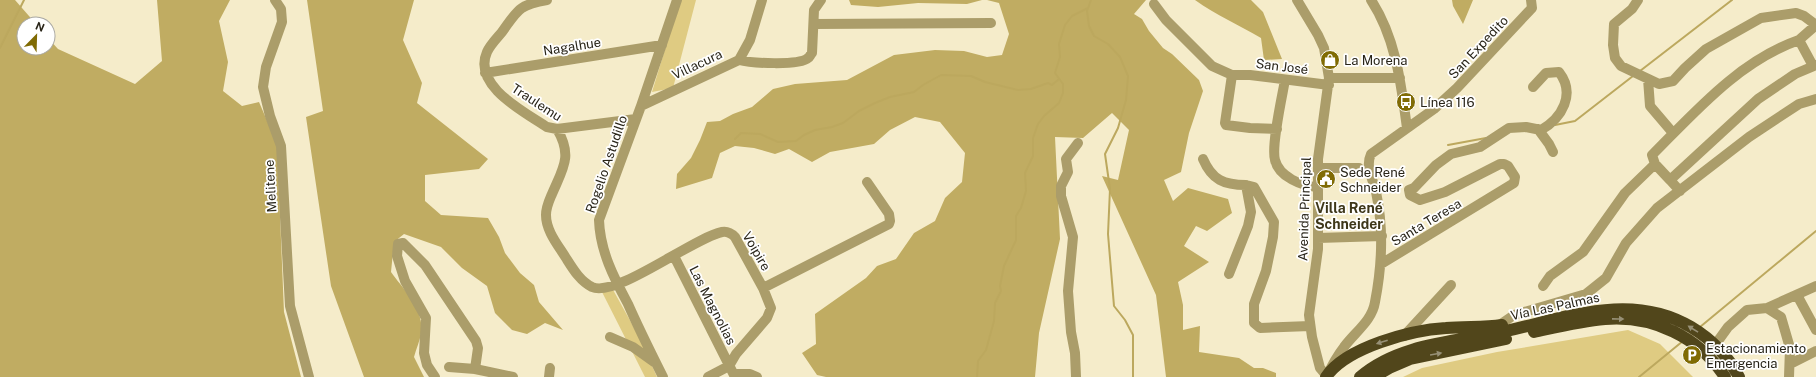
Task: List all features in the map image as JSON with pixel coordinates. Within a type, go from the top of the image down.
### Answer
[{"type":"highway","name":"Vía Las Palmas","points":[[1360,377],[1383,361],[1405,352],[1507,331],[1558,318],[1609,309],[1643,310],[1676,320],[1696,331],[1714,345],[1729,362],[1739,377]]},
{"type":"highway","points":[[1327,376],[1340,363],[1356,353],[1373,345],[1404,336],[1445,328],[1498,326],[1533,320],[1558,318]]},
{"type":"highway","name":"Vía Las Palmas","points":[[1374,377],[1399,363],[1421,356],[1465,348],[1569,324],[1616,318],[1650,323],[1682,336],[1709,356],[1726,377]]},
{"type":"street","name":"Melitene","points":[[275,0],[281,9],[282,22],[266,67],[263,87],[270,116],[281,146],[290,306],[309,377]]},
{"type":"street","points":[[485,73],[485,59],[487,51],[515,14],[528,4],[547,0]]},
{"type":"street","name":"Rogelio Astudillo","points":[[663,377],[617,284],[603,249],[600,232],[600,220],[641,106],[676,0]]},
{"type":"street","points":[[738,60],[750,40],[762,0]]},
{"type":"street","points":[[1371,0],[1386,30],[1395,57],[1400,78],[1407,128]]},
{"type":"street","name":"San Expedito","points":[[1364,169],[1371,154],[1434,109],[1458,88],[1532,8],[1531,0]]},
{"type":"street","points":[[1638,0],[1632,8],[1614,24],[1613,45],[1615,58],[1621,66],[1659,84],[1673,81],[1706,49],[1761,18],[1796,13],[1804,16],[1816,25],[1799,40],[1784,46],[1750,65],[1705,101],[1652,155],[1655,164],[1680,191]]},
{"type":"street","name":"Avenida Principal","points":[[1299,1],[1324,48],[1329,82],[1318,159],[1318,238],[1310,298],[1310,326],[1320,368],[1327,376]]},
{"type":"street","points":[[819,3],[814,10],[814,24],[991,23]]},
{"type":"street","points":[[1154,4],[1166,20],[1212,66],[1232,75],[1225,123],[1226,125],[1277,129]]},
{"type":"street","name":"Villacura","points":[[641,106],[738,60],[756,63],[801,61],[808,58],[812,53],[814,24]]},
{"type":"street","points":[[1670,180],[1758,99],[1795,74],[1815,65],[1799,40]]},
{"type":"street","name":"Nagalhue","points":[[485,73],[662,45]]},
{"type":"street","points":[[1533,87],[1546,73],[1553,72],[1559,72],[1566,85],[1564,107],[1554,122],[1541,130],[1538,129]]},
{"type":"street","name":"Traulemu","points":[[485,73],[497,91],[547,127],[557,129],[564,141],[566,157],[547,207],[546,216],[548,228],[553,239],[579,277],[599,290],[607,289],[617,284]]},
{"type":"street","name":"San José","points":[[1232,75],[1250,75],[1285,80],[1329,82],[1400,78]]},
{"type":"street","points":[[1648,79],[1650,106],[1673,133]]},
{"type":"street","points":[[1285,80],[1277,129],[1274,159],[1276,166],[1283,173],[1298,183],[1308,187],[1317,187]]},
{"type":"street","points":[[1498,326],[1514,315],[1586,294],[1606,278],[1626,243],[1657,208],[1749,137],[1799,104],[1816,99]]},
{"type":"street","points":[[557,129],[636,119]]},
{"type":"street","name":"Santa Teresa","points":[[1381,264],[1514,183],[1515,177],[1508,166],[1504,164],[1496,165],[1452,189],[1420,200],[1410,195],[1409,190],[1414,188],[1436,165],[1451,154],[1480,147],[1509,128],[1526,127],[1538,129]]},
{"type":"street","points":[[1538,129],[1553,152]]},
{"type":"street","points":[[1076,377],[1075,353],[1071,332],[1068,291],[1073,237],[1061,196],[1061,186],[1068,172],[1066,159],[1078,143]]},
{"type":"street","points":[[1203,159],[1216,179],[1232,185],[1246,185],[1254,187],[1274,222],[1273,237],[1266,271],[1254,304],[1254,323],[1260,328],[1310,326]]},
{"type":"street","points":[[1543,286],[1550,276],[1583,252],[1625,193],[1655,164]]},
{"type":"street","points":[[1319,168],[1364,169],[1379,205],[1382,236],[1381,264],[1372,312],[1336,358],[1327,376]]},
{"type":"street","name":"Voipire","points":[[617,284],[674,256],[708,237],[722,232],[727,232],[735,237],[763,288],[887,226],[890,221],[889,214],[868,182]]},
{"type":"street","points":[[1229,274],[1248,226],[1251,212],[1246,185]]},
{"type":"street","points":[[1318,238],[1382,236]]},
{"type":"street","points":[[435,377],[427,365],[424,353],[426,318],[405,281],[396,256],[398,244],[403,242],[425,265],[476,341],[478,348],[475,369]]},
{"type":"street","name":"Las Magnolias","points":[[674,256],[733,372]]},
{"type":"street","points":[[1404,336],[1451,285]]},
{"type":"street","points":[[1714,345],[1728,327],[1747,310],[1767,308],[1816,286]]},
{"type":"street","points":[[733,372],[736,354],[770,314],[770,304],[763,288]]},
{"type":"street","points":[[1796,295],[1814,323]]},
{"type":"street","points":[[1767,308],[1781,317],[1790,348],[1789,377]]},
{"type":"street","points":[[610,337],[633,347],[655,363]]},
{"type":"street","points":[[1790,364],[1816,351]]},
{"type":"street","points":[[449,367],[475,369],[513,377]]},
{"type":"street","points":[[708,377],[733,372],[750,374],[758,377]]},
{"type":"shaded area","points":[[0,0],[15,0],[29,16],[16,16],[16,56],[56,56],[56,47],[135,84],[162,61],[157,0],[230,0],[219,21],[228,62],[223,91],[242,106],[259,102],[277,144],[284,312],[301,377],[0,377]]},
{"type":"shaded area","points":[[307,0],[414,0],[403,40],[422,83],[417,103],[488,159],[479,169],[425,175],[425,201],[441,215],[488,218],[499,237],[505,253],[520,273],[534,285],[539,302],[563,330],[545,323],[527,334],[512,330],[495,313],[487,286],[462,268],[441,247],[404,234],[394,242],[391,272],[412,300],[420,316],[421,333],[414,357],[424,377],[364,377],[331,286],[306,117],[323,111]]},
{"type":"shaded area","points":[[680,0],[696,0],[673,88],[652,92]]},
{"type":"shaded area","points":[[849,0],[982,0],[967,4],[918,3],[878,7],[851,5]]},
{"type":"shaded area","points":[[987,0],[1146,0],[1134,14],[1142,19],[1149,31],[1163,48],[1172,54],[1199,80],[1203,91],[1189,133],[1181,172],[1164,180],[1173,201],[1188,188],[1228,199],[1232,213],[1207,231],[1196,226],[1184,246],[1209,262],[1178,282],[1183,305],[1183,330],[1200,326],[1199,352],[1239,358],[1254,368],[1263,368],[1276,373],[1276,377],[1166,377],[1156,295],[1102,176],[1118,180],[1129,130],[1112,113],[1083,138],[1055,137],[1060,239],[1039,333],[1035,377],[826,377],[817,375],[802,353],[816,344],[815,314],[866,278],[877,266],[896,259],[914,233],[935,221],[945,198],[962,182],[965,153],[940,122],[915,117],[890,130],[874,144],[830,152],[812,162],[789,149],[775,154],[754,148],[735,146],[720,153],[712,178],[676,189],[677,174],[691,158],[707,122],[720,121],[733,114],[752,107],[773,89],[795,84],[847,80],[894,55],[935,50],[964,51],[987,57],[1002,55],[1009,34],[999,3]]},
{"type":"shaded area","points":[[1195,0],[1251,0],[1263,12],[1282,59],[1264,60],[1261,38]]},
{"type":"shaded area","points":[[1452,0],[1473,0],[1463,24],[1453,6]]},
{"type":"shaded area","points":[[612,288],[637,333],[657,377],[645,377],[602,292]]},
{"type":"shaded area","points":[[1628,330],[1660,344],[1693,377],[1403,377],[1422,368],[1497,352]]},
{"type":"waterway","points":[[0,48],[24,0]]},
{"type":"waterway","points":[[1091,0],[1087,11],[1089,26],[1094,36],[1108,44],[1120,57],[1128,76],[1126,100],[1118,128],[1105,154],[1110,189],[1108,234],[1114,306],[1125,320],[1133,335],[1133,377]]},
{"type":"waterway","points":[[1640,71],[1732,0]]},
{"type":"waterway","points":[[977,377],[978,361],[986,350],[994,321],[995,303],[1001,291],[1000,286],[1004,266],[1016,240],[1016,216],[1021,208],[1026,191],[1025,173],[1033,156],[1033,138],[1038,124],[1044,116],[1059,103],[1063,93],[1063,84],[1055,73],[1060,57],[1059,44],[1065,25],[1072,16],[1088,8]]},
{"type":"waterway","points":[[735,139],[741,133],[760,134],[778,142],[796,141],[815,130],[832,127],[843,123],[859,111],[875,103],[890,97],[914,92],[941,75],[971,76],[985,82],[1018,90],[1031,89],[1048,83],[1052,85],[1059,79]]},
{"type":"waterway","points":[[1555,125],[1575,121],[1633,76]]},
{"type":"waterway","points":[[1448,145],[1486,138]]},
{"type":"waterway","points":[[1700,327],[1816,231]]},
{"type":"waterway","points":[[1639,377],[1683,341]]},
{"type":"place","name":"La Morena","points":[[1330,60]]},
{"type":"place","name":"Línea 116","points":[[1406,102]]},
{"type":"place","name":"Sede René Schneider","points":[[1326,179]]},
{"type":"place","name":"Estacionamiento Emergencia","points":[[1692,355]]},
{"type":"district","name":"Villa René Schneider","points":[[1349,216]]}]
